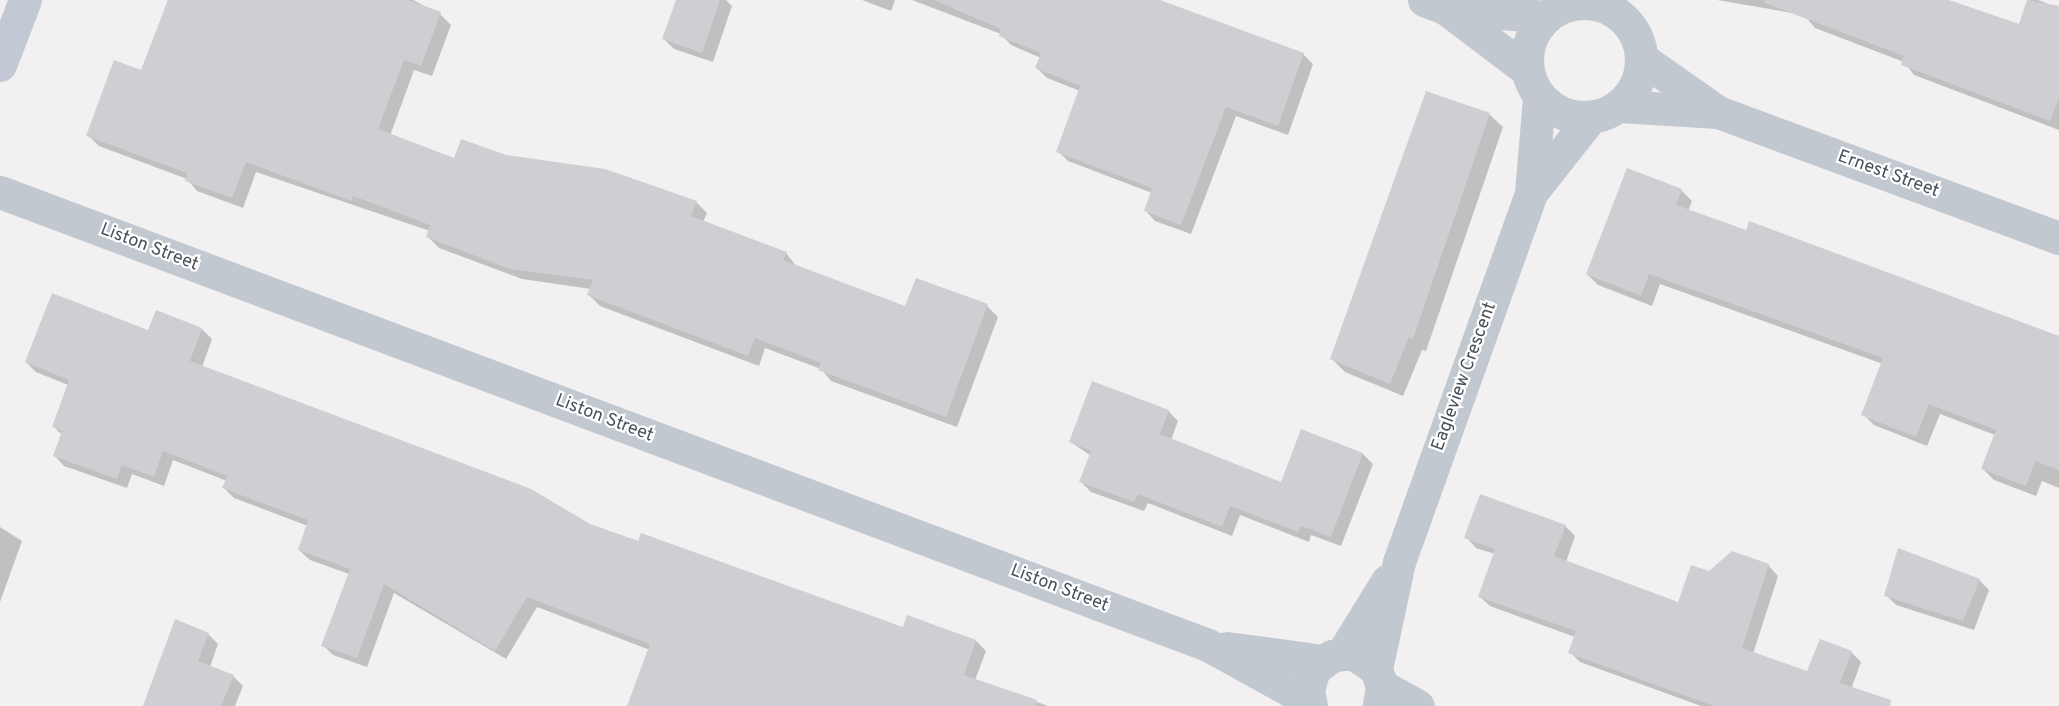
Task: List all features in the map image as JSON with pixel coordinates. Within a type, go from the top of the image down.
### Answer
[{"type":"main road","points":[[0,65],[25,0]]},
{"type":"street","points":[[1435,4],[1572,117],[1605,112],[1632,93],[1641,58],[1630,13],[1582,1],[1546,17],[1533,32],[1533,83]]},
{"type":"street","points":[[1435,4],[1546,17]]},
{"type":"street","name":"Ernest Street","points":[[1641,58],[1718,112],[2059,238]]},
{"type":"street","name":"Eagleview Crescent","points":[[1379,687],[1399,562],[1532,193],[1533,83]]},
{"type":"street","name":"Eagleview Crescent","points":[[1532,193],[1605,112]]},
{"type":"street","name":"Ernest Street","points":[[1605,112],[1718,112]]},
{"type":"street","name":"Liston Street","points":[[0,192],[1208,645],[1310,703]]},
{"type":"street","name":"Eagleview Crescent","points":[[1310,703],[1309,678],[1332,657],[1399,562]]},
{"type":"street","name":"Liston Street","points":[[1208,645],[1332,657],[1354,654],[1379,687]]},
{"type":"street","points":[[1379,687],[1418,706]]},
{"type":"building","points":[[168,0],[408,0],[441,12],[421,66],[404,60],[378,129],[454,158],[461,139],[506,155],[605,169],[697,201],[691,216],[787,252],[783,260],[905,306],[916,278],[988,304],[946,417],[818,370],[821,363],[755,338],[748,356],[587,295],[593,280],[510,269],[426,237],[430,225],[353,196],[351,201],[246,162],[232,198],[185,181],[187,173],[86,136],[114,60],[141,70]]},
{"type":"building","points":[[676,0],[720,0],[702,53],[662,39]]},
{"type":"building","points":[[934,0],[1160,0],[1304,53],[1278,126],[1226,107],[1181,225],[1144,211],[1152,188],[1056,152],[1080,86],[1035,68],[1041,53],[999,36],[1001,29]]},
{"type":"building","points":[[1765,0],[1949,0],[2019,24],[2027,0],[2059,6],[2059,98],[2050,121],[1901,65],[1904,56],[1765,3]]},
{"type":"building","points":[[1426,91],[1490,113],[1413,339],[1409,337],[1390,384],[1330,359]]},
{"type":"building","points":[[1627,168],[1682,189],[1676,205],[1746,230],[1749,221],[2059,336],[2059,470],[2035,461],[2026,486],[1981,469],[1996,430],[1929,404],[1916,437],[1861,415],[1883,358],[1649,274],[1641,296],[1586,274]]},
{"type":"building","points":[[52,293],[148,330],[156,310],[202,328],[190,361],[531,489],[590,524],[638,541],[641,533],[903,627],[907,615],[976,640],[964,675],[1037,700],[1036,706],[627,706],[650,644],[527,597],[495,651],[384,584],[357,658],[321,646],[350,569],[298,550],[308,520],[222,488],[227,476],[163,451],[154,477],[122,465],[117,479],[53,456],[62,431],[52,427],[69,380],[25,362]]},
{"type":"building","points":[[1092,381],[1169,410],[1160,434],[1281,482],[1301,429],[1363,453],[1331,537],[1301,526],[1298,532],[1230,506],[1222,527],[1138,494],[1134,502],[1079,482],[1091,451],[1069,442]]},
{"type":"building","points":[[1480,494],[1566,525],[1554,556],[1678,602],[1691,565],[1709,571],[1732,551],[1769,564],[1742,648],[1807,671],[1820,639],[1852,651],[1840,683],[1891,700],[1890,706],[1714,706],[1568,653],[1576,631],[1478,597],[1495,549],[1464,538]]},
{"type":"building","points":[[1898,548],[1980,579],[1963,621],[1884,596]]},
{"type":"building","points":[[175,619],[209,633],[198,661],[234,675],[221,706],[143,706]]}]
